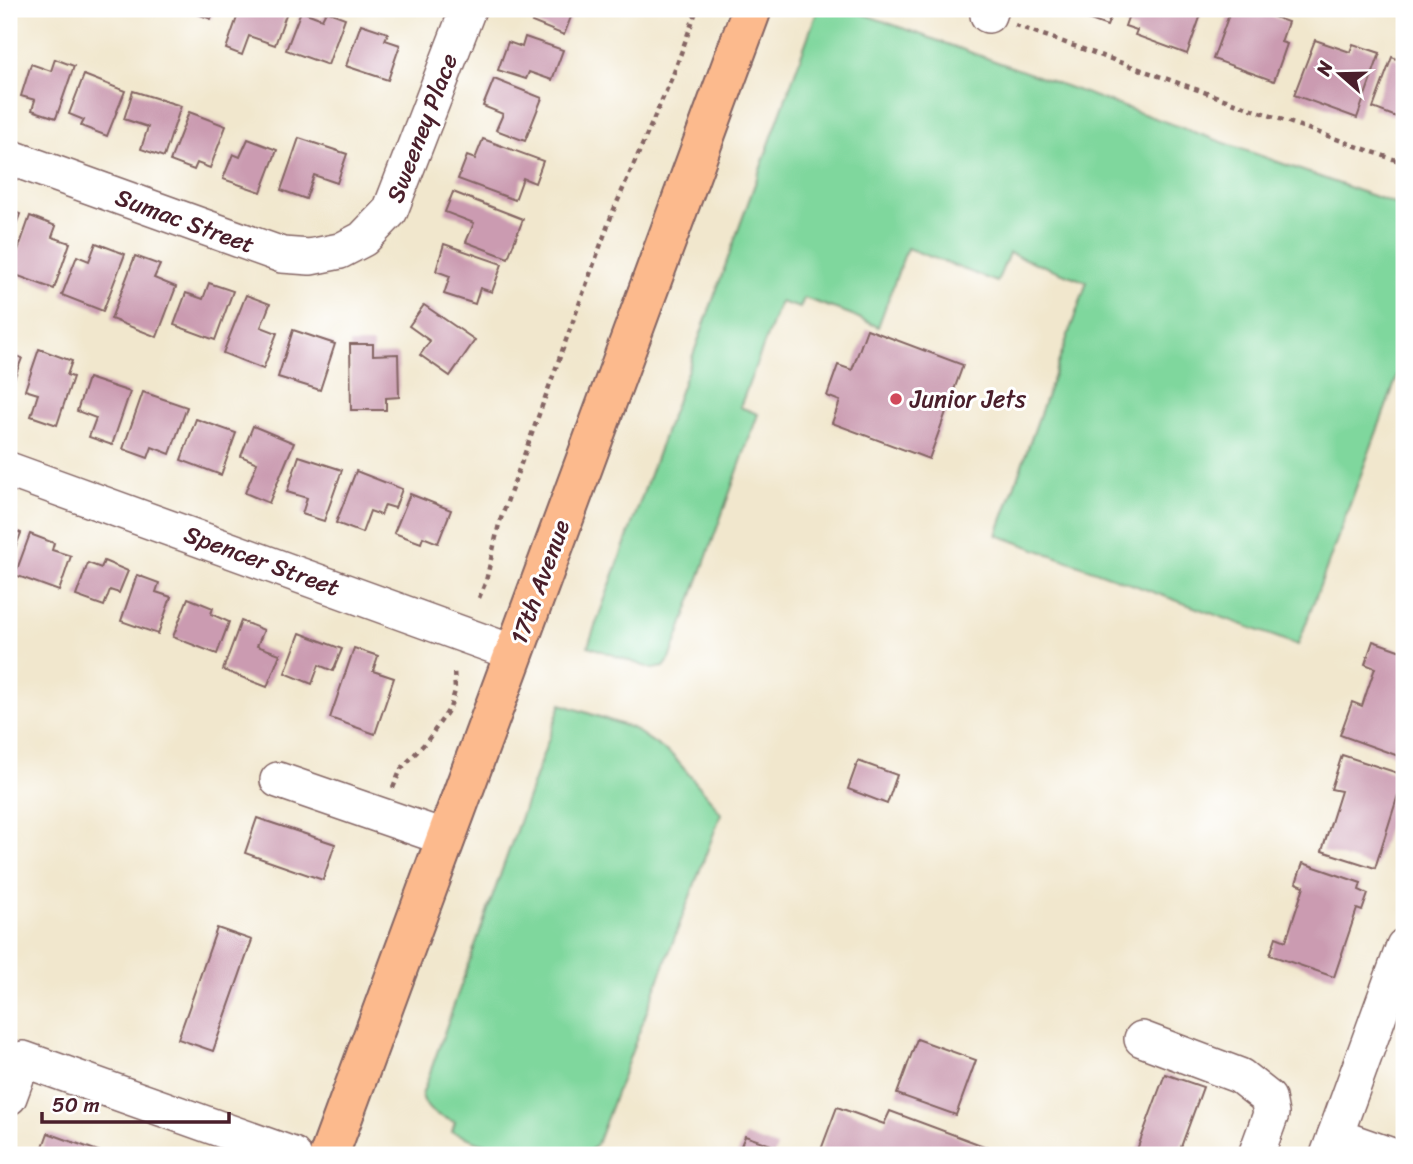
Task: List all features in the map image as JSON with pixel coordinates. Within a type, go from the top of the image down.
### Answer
[{"type":"main road","name":"17th Avenue","points":[[329,1155],[752,9]]},
{"type":"street","name":"Sweeney Place","points":[[363,239],[390,211],[468,9]]},
{"type":"street","name":"Sumac Street","points":[[9,157],[282,255],[310,257],[340,251],[363,239]]},
{"type":"street","name":"Spencer Street","points":[[9,470],[514,653]]},
{"type":"street","points":[[278,780],[446,838]]},
{"type":"street","points":[[1389,1155],[1331,1145],[1396,994],[1404,946]]},
{"type":"street","points":[[1142,1039],[1240,1076],[1268,1098],[1271,1114],[1256,1155]]},
{"type":"street","points":[[9,1097],[23,1059],[293,1155]]},
{"type":"path","points":[[479,598],[486,581],[499,524],[612,214],[673,75],[697,9]]},
{"type":"path","points":[[989,12],[1404,163]]},
{"type":"path","points":[[389,799],[401,769],[427,741],[450,708],[455,691],[454,668]]},
{"type":"green space","points":[[818,9],[849,9],[1404,207],[1404,358],[1298,645],[997,535],[1087,282],[1009,253],[997,282],[907,248],[878,327],[804,298],[800,308],[780,302],[740,407],[758,414],[670,659],[664,667],[652,669],[588,646]]},
{"type":"green space","points":[[561,704],[632,728],[673,756],[721,814],[597,1144],[586,1155],[514,1155],[452,1132],[455,1122],[430,1110],[422,1095]]},
{"type":"building","points":[[184,9],[215,9],[211,19]]},
{"type":"building","points":[[240,9],[288,9],[275,45],[249,36],[242,55],[226,49]]},
{"type":"building","points":[[537,9],[574,9],[564,35],[532,22]]},
{"type":"building","points":[[1060,9],[1114,9],[1107,26]]},
{"type":"building","points":[[1131,9],[1203,9],[1187,54],[1135,35],[1137,30],[1125,26]]},
{"type":"building","points":[[1231,9],[1242,9],[1261,16],[1263,13],[1288,22],[1281,42],[1287,44],[1274,81],[1213,59]]},
{"type":"building","points":[[301,11],[322,19],[326,11],[345,18],[328,65],[286,50]]},
{"type":"building","points":[[361,24],[388,33],[385,40],[400,45],[388,80],[346,66]]},
{"type":"building","points":[[525,37],[563,50],[552,80],[529,72],[526,79],[498,70],[508,42],[522,47]]},
{"type":"building","points":[[1315,40],[1350,52],[1353,44],[1380,53],[1357,118],[1294,95]]},
{"type":"building","points":[[1392,57],[1404,62],[1404,120],[1373,108]]},
{"type":"building","points":[[55,59],[74,66],[56,118],[32,110],[35,100],[21,96],[31,64],[51,71]]},
{"type":"building","points":[[84,75],[125,91],[107,136],[81,126],[84,120],[69,114]]},
{"type":"building","points":[[494,79],[542,98],[525,141],[496,130],[503,114],[483,106]]},
{"type":"building","points":[[133,91],[181,106],[164,157],[141,149],[148,127],[124,119]]},
{"type":"building","points":[[189,112],[226,126],[210,168],[197,163],[194,170],[170,161]]},
{"type":"building","points":[[299,138],[347,154],[337,183],[314,175],[306,199],[281,190]]},
{"type":"building","points":[[248,139],[277,150],[261,192],[223,179],[233,154],[240,157]]},
{"type":"building","points":[[483,139],[543,161],[535,183],[523,178],[515,200],[458,179],[467,156],[475,159]]},
{"type":"building","points":[[453,192],[523,219],[508,258],[466,242],[474,223],[445,212]]},
{"type":"building","points":[[9,210],[20,214],[9,243]]},
{"type":"building","points":[[30,216],[56,226],[52,237],[70,243],[54,289],[10,273]]},
{"type":"building","points":[[96,243],[125,254],[103,311],[62,295],[77,256],[89,261]]},
{"type":"building","points":[[444,244],[502,264],[492,292],[480,288],[475,304],[444,294],[450,276],[436,271]]},
{"type":"building","points":[[135,256],[160,265],[154,278],[176,287],[157,337],[111,319]]},
{"type":"building","points":[[209,283],[233,291],[215,340],[174,325],[186,293],[203,299]]},
{"type":"building","points":[[246,295],[270,304],[261,327],[277,333],[263,369],[223,353]]},
{"type":"building","points":[[424,305],[475,340],[450,376],[420,355],[430,341],[409,326]]},
{"type":"building","points":[[867,329],[963,365],[929,459],[832,423],[840,401],[827,396],[838,365],[852,370]]},
{"type":"building","points":[[293,330],[335,344],[320,390],[278,377]]},
{"type":"building","points":[[350,344],[373,344],[373,355],[398,354],[399,397],[386,398],[386,410],[351,410]]},
{"type":"building","points":[[39,349],[72,361],[67,375],[73,377],[57,425],[31,416],[38,394],[25,390]]},
{"type":"building","points":[[9,353],[22,358],[9,392]]},
{"type":"building","points":[[88,378],[130,392],[112,445],[89,437],[96,418],[77,411]]},
{"type":"building","points":[[143,392],[187,407],[170,454],[152,447],[148,458],[123,449]]},
{"type":"building","points":[[196,419],[236,433],[221,475],[181,460]]},
{"type":"building","points":[[253,426],[294,443],[269,503],[245,493],[257,463],[241,456]]},
{"type":"building","points":[[299,456],[342,470],[324,521],[302,514],[307,498],[287,492]]},
{"type":"building","points":[[356,471],[402,489],[395,508],[385,505],[381,515],[370,511],[362,533],[336,523]]},
{"type":"building","points":[[410,494],[451,510],[438,543],[423,537],[421,543],[394,533]]},
{"type":"building","points":[[9,528],[21,533],[9,564]]},
{"type":"building","points":[[30,534],[54,543],[52,550],[71,556],[59,591],[15,575]]},
{"type":"building","points":[[104,561],[128,571],[119,593],[110,590],[104,606],[76,596],[88,563],[101,568]]},
{"type":"building","points":[[137,575],[159,583],[156,592],[171,597],[158,634],[121,621]]},
{"type":"building","points":[[188,598],[213,608],[211,614],[229,622],[217,654],[173,637]]},
{"type":"building","points":[[241,621],[264,630],[257,646],[280,654],[267,687],[223,670]]},
{"type":"building","points":[[300,633],[342,649],[333,671],[319,665],[312,684],[285,673]]},
{"type":"building","points":[[1373,641],[1404,652],[1404,758],[1340,735],[1352,702],[1362,706],[1375,668],[1365,664]]},
{"type":"building","points":[[354,648],[378,656],[373,671],[394,678],[375,734],[330,718]]},
{"type":"building","points":[[1342,755],[1404,775],[1404,797],[1398,795],[1375,868],[1322,851],[1341,791],[1331,789]]},
{"type":"building","points":[[858,761],[897,775],[887,804],[848,789]]},
{"type":"building","points":[[257,818],[335,844],[323,880],[245,853]]},
{"type":"building","points":[[1303,863],[1361,883],[1359,890],[1368,894],[1362,911],[1357,909],[1334,977],[1270,955],[1276,937],[1286,941],[1304,886],[1296,883]]},
{"type":"building","points":[[217,928],[252,940],[213,1051],[178,1039]]},
{"type":"building","points":[[917,1039],[976,1060],[956,1115],[897,1094]]},
{"type":"building","points":[[1165,1074],[1203,1087],[1178,1155],[1135,1155]]},
{"type":"building","points":[[837,1107],[884,1124],[890,1111],[1008,1155],[819,1155]]},
{"type":"building","points":[[48,1133],[109,1155],[40,1155]]},
{"type":"building","points":[[745,1136],[777,1147],[774,1155],[737,1155]]},
{"type":"place","name":"Junior Jets","points":[[896,399]]}]
